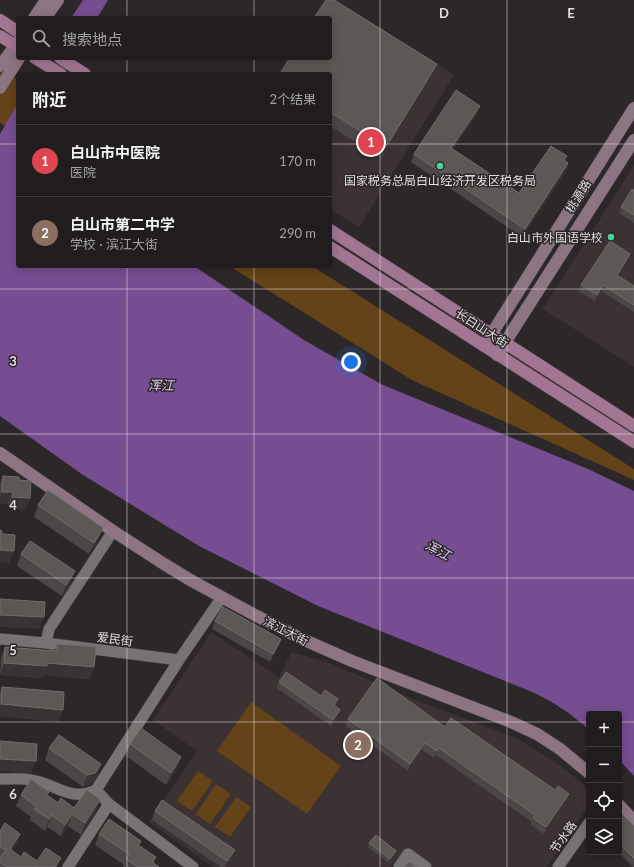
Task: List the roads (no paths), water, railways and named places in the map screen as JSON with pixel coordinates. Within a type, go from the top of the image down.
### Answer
[{"type":"main road","points":[[0,20],[16,31]]},
{"type":"main road","points":[[0,36],[16,44]]},
{"type":"main road","points":[[39,60],[58,72]]},
{"type":"main road","points":[[65,61],[82,72]]},
{"type":"main road","name":"长白山大街","points":[[332,231],[634,426]]},
{"type":"main road","name":"长白山大街","points":[[332,248],[484,346],[497,356],[634,442]]},
{"type":"street","points":[[35,16],[46,0]]},
{"type":"street","points":[[46,16],[58,0]]},
{"type":"street","points":[[0,66],[16,46]]},
{"type":"street","points":[[0,88],[18,60]]},
{"type":"street","name":"桃源路","points":[[484,346],[634,108]]},
{"type":"street","name":"桃源路","points":[[497,356],[634,140]]},
{"type":"street","name":"滨江大街","points":[[2,459],[192,581],[302,639],[337,655],[403,682],[512,722],[537,734],[560,749],[586,771]]},
{"type":"street","points":[[46,643],[49,628],[113,531]]},
{"type":"street","points":[[0,779],[32,780],[77,796],[88,794],[96,790],[179,660],[222,597]]},
{"type":"street","name":"爱民街","points":[[0,639],[46,643],[179,660]]},
{"type":"street","points":[[96,790],[109,804],[189,866]]},
{"type":"street","points":[[68,867],[109,804]]},
{"type":"street","points":[[622,807],[634,820]]},
{"type":"street","name":"节水路","points":[[558,867],[586,827]]},
{"type":"street","points":[[399,867],[408,854],[426,867]]},
{"type":"water","points":[[83,0],[108,0],[98,16],[72,16]]},
{"type":"water","name":"浑江","points":[[16,106],[16,268],[197,268],[304,340],[383,385],[588,469],[634,491],[634,776],[622,763],[622,711],[586,711],[586,727],[561,708],[530,691],[318,606],[199,546],[83,475],[0,416],[0,134]]},
{"type":"place","name":"白山市中医院","points":[[371,142]]},
{"type":"place","name":"国家税务总局白山经济开发区税务局","points":[[440,166]]},
{"type":"place","name":"白山市外国语学校","points":[[611,237]]},
{"type":"place","name":"白山市第二中学","points":[[358,745]]}]
